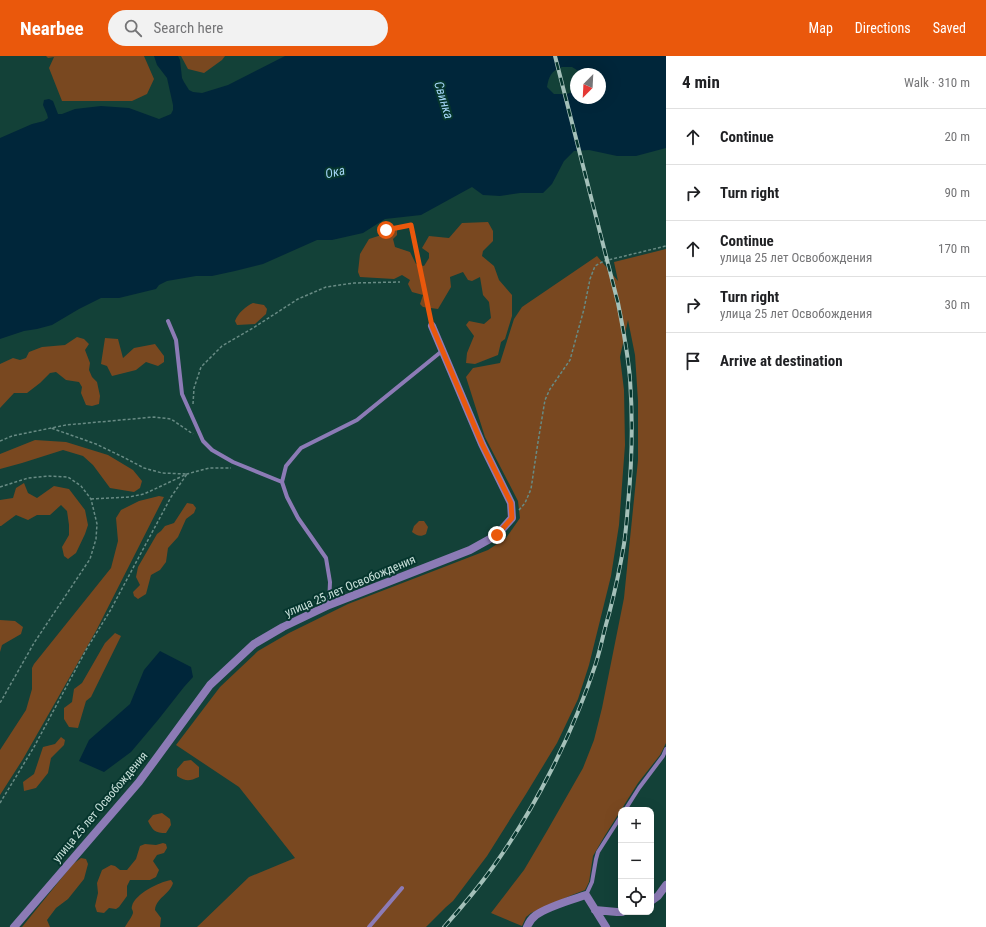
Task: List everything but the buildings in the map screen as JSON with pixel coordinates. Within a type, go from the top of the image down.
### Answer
[{"type":"street","points":[[432,326],[482,444],[511,503],[512,518]]},
{"type":"street","name":"улица 25 лет Освобождения","points":[[14,927],[139,782],[210,685],[254,644],[283,627],[329,605],[470,550],[497,535],[512,518]]},
{"type":"street","points":[[654,899],[666,885]]},
{"type":"street","points":[[526,927],[536,915],[560,904],[586,895],[606,927]]},
{"type":"street","points":[[595,910],[618,912]]},
{"type":"lane","points":[[168,321],[176,340],[182,394],[202,441],[212,450],[233,462],[282,482]]},
{"type":"lane","points":[[329,605],[330,582],[326,558],[298,518],[287,497],[282,482],[286,466],[301,448],[357,420],[442,351]]},
{"type":"lane","points":[[627,807],[663,756],[666,749]]},
{"type":"lane","points":[[586,895],[592,882],[598,852],[618,821]]},
{"type":"lane","points":[[369,927],[402,888]]},
{"type":"path","points":[[386,230],[411,225],[432,326]]},
{"type":"path","points":[[512,518],[525,503],[531,489],[545,400],[550,389],[570,360],[584,309],[590,279],[595,266],[604,261],[666,246]]},
{"type":"path","points":[[193,404],[194,388],[201,366],[222,346],[298,299],[326,287],[354,283],[400,282]]},
{"type":"path","points":[[0,441],[12,436],[66,424],[154,417],[171,419],[186,428],[202,441]]},
{"type":"path","points":[[51,428],[96,444],[144,468],[162,473],[187,474]]},
{"type":"path","points":[[91,499],[128,498],[144,494],[187,474],[210,468],[233,468]]},
{"type":"path","points":[[0,803],[34,747],[86,650],[110,611],[171,497],[187,474]]},
{"type":"path","points":[[0,487],[28,478],[48,476],[68,477],[81,486],[91,499],[97,524],[96,539],[90,559],[34,643],[0,703]]},
{"type":"shaded area","points":[[46,56],[144,56],[154,79],[147,94],[132,101],[62,101],[49,68],[54,57],[48,58]]},
{"type":"shaded area","points":[[181,56],[225,56],[222,60],[204,73],[188,69]]},
{"type":"shaded area","points":[[488,222],[493,231],[493,241],[483,251],[482,256],[494,266],[499,280],[512,295],[512,316],[505,339],[501,342],[498,355],[475,364],[466,363],[467,353],[474,336],[466,325],[469,321],[484,324],[491,318],[489,302],[483,295],[480,277],[472,281],[468,280],[463,272],[450,277],[451,287],[438,309],[423,307],[420,304],[423,295],[412,292],[408,284],[410,280],[402,275],[394,279],[360,277],[358,272],[360,254],[369,239],[397,230],[397,235],[393,239],[395,247],[410,252],[416,264],[424,266],[429,258],[429,253],[422,248],[429,236],[449,238],[462,223]]},
{"type":"shaded area","points":[[666,249],[666,743],[660,755],[638,783],[623,807],[618,807],[618,815],[593,856],[589,882],[585,890],[531,913],[526,917],[522,926],[491,913],[524,870],[583,768],[594,740],[602,708],[624,598],[638,460],[638,401],[635,355],[628,320],[620,357],[624,390],[625,445],[619,525],[611,576],[589,665],[578,699],[557,743],[487,856],[453,901],[426,927],[197,927],[249,877],[295,858],[239,787],[176,745],[220,687],[258,651],[289,633],[348,604],[488,550],[506,538],[520,518],[518,501],[485,437],[466,377],[473,368],[500,363],[514,319],[522,307],[597,256],[618,281],[614,262]]},
{"type":"shaded area","points":[[253,303],[264,305],[267,309],[266,314],[255,324],[237,325],[235,321],[238,315]]},
{"type":"shaded area","points":[[77,337],[84,339],[89,344],[85,350],[90,363],[89,370],[92,377],[97,382],[100,396],[99,404],[92,406],[86,405],[81,393],[82,387],[79,382],[66,380],[56,372],[50,373],[27,393],[14,393],[0,408],[0,364],[13,358],[20,360],[26,358],[29,352],[42,347],[65,345]]},
{"type":"shaded area","points":[[105,338],[118,339],[123,358],[134,348],[155,344],[164,356],[164,362],[158,366],[146,362],[136,370],[112,376],[107,366],[101,364]]},
{"type":"shaded area","points":[[35,440],[66,442],[108,455],[133,470],[142,481],[140,488],[134,492],[110,488],[93,465],[83,456],[63,450],[0,469],[0,454]]},
{"type":"shaded area","points":[[24,483],[28,493],[37,498],[54,486],[69,489],[85,510],[88,525],[85,534],[76,553],[68,559],[64,556],[62,547],[69,535],[69,525],[67,511],[61,505],[50,515],[37,515],[28,520],[16,515],[0,526],[0,500],[13,498],[16,488]]},
{"type":"shaded area","points":[[159,496],[164,497],[96,631],[23,759],[0,795],[0,750],[26,710],[32,689],[32,668],[34,664],[111,568],[118,541],[116,518],[121,510],[139,501]]},
{"type":"shaded area","points":[[187,503],[193,504],[196,508],[194,513],[186,519],[178,537],[168,548],[166,562],[160,570],[151,575],[146,594],[138,599],[134,596],[133,592],[140,585],[136,577],[138,567],[157,534],[165,526],[174,523]]},
{"type":"shaded area","points":[[419,521],[424,521],[428,527],[426,534],[422,536],[412,532],[414,526]]},
{"type":"shaded area","points":[[0,620],[15,621],[23,627],[21,634],[2,645],[0,652]]},
{"type":"shaded area","points":[[115,633],[121,636],[91,697],[86,701],[78,728],[69,727],[64,719],[64,708],[72,702],[74,689],[82,683],[105,643]]},
{"type":"shaded area","points":[[61,737],[65,740],[64,745],[51,758],[48,773],[36,788],[24,791],[23,782],[34,774],[43,747],[55,744]]},
{"type":"shaded area","points":[[191,760],[199,767],[199,777],[188,780],[177,776],[177,769],[184,761]]},
{"type":"shaded area","points":[[162,813],[170,819],[171,825],[166,833],[159,833],[155,831],[148,821],[153,815]]},
{"type":"shaded area","points":[[163,843],[166,844],[167,848],[164,853],[157,855],[153,861],[159,870],[156,877],[150,880],[130,880],[127,886],[127,896],[119,907],[116,909],[109,908],[104,913],[97,912],[95,906],[98,893],[97,883],[102,870],[111,865],[120,870],[127,870],[136,859],[140,846],[145,844],[156,845]]},
{"type":"shaded area","points":[[81,858],[86,859],[88,864],[84,879],[68,899],[56,908],[47,920],[50,927],[22,927],[73,864]]},
{"type":"shaded area","points":[[171,880],[173,883],[171,887],[160,899],[155,910],[161,918],[160,927],[125,927],[133,913],[132,906],[138,897],[148,889],[160,883]]},
{"type":"water","points":[[154,56],[178,56],[180,60],[182,78],[189,90],[202,93],[228,85],[285,56],[666,56],[666,148],[636,156],[617,156],[589,150],[574,151],[564,161],[552,184],[543,193],[520,193],[500,196],[483,195],[472,187],[421,215],[385,219],[363,233],[332,240],[317,240],[263,264],[212,276],[196,276],[167,281],[159,285],[156,289],[119,298],[101,298],[52,325],[24,331],[0,339],[0,138],[32,124],[44,121],[48,118],[43,105],[44,100],[49,99],[53,101],[58,114],[75,109],[101,106],[129,108],[159,119],[171,114],[173,110],[167,78],[157,65]]},
{"type":"water","points":[[160,651],[191,667],[193,677],[131,752],[104,772],[79,761],[89,740],[130,704],[144,670]]},
{"type":"railway","points":[[444,927],[481,883],[509,844],[538,795],[565,742],[587,689],[598,657],[621,562],[625,539],[632,442],[632,410],[627,351],[618,303],[555,56]]},
{"type":"route","points":[[386,230],[411,225],[432,326],[482,444],[511,503],[512,518],[497,535]]},
{"type":"water label","name":"Свинка","points":[[444,100]]},
{"type":"water label","name":"Ока","points":[[335,172]]}]
